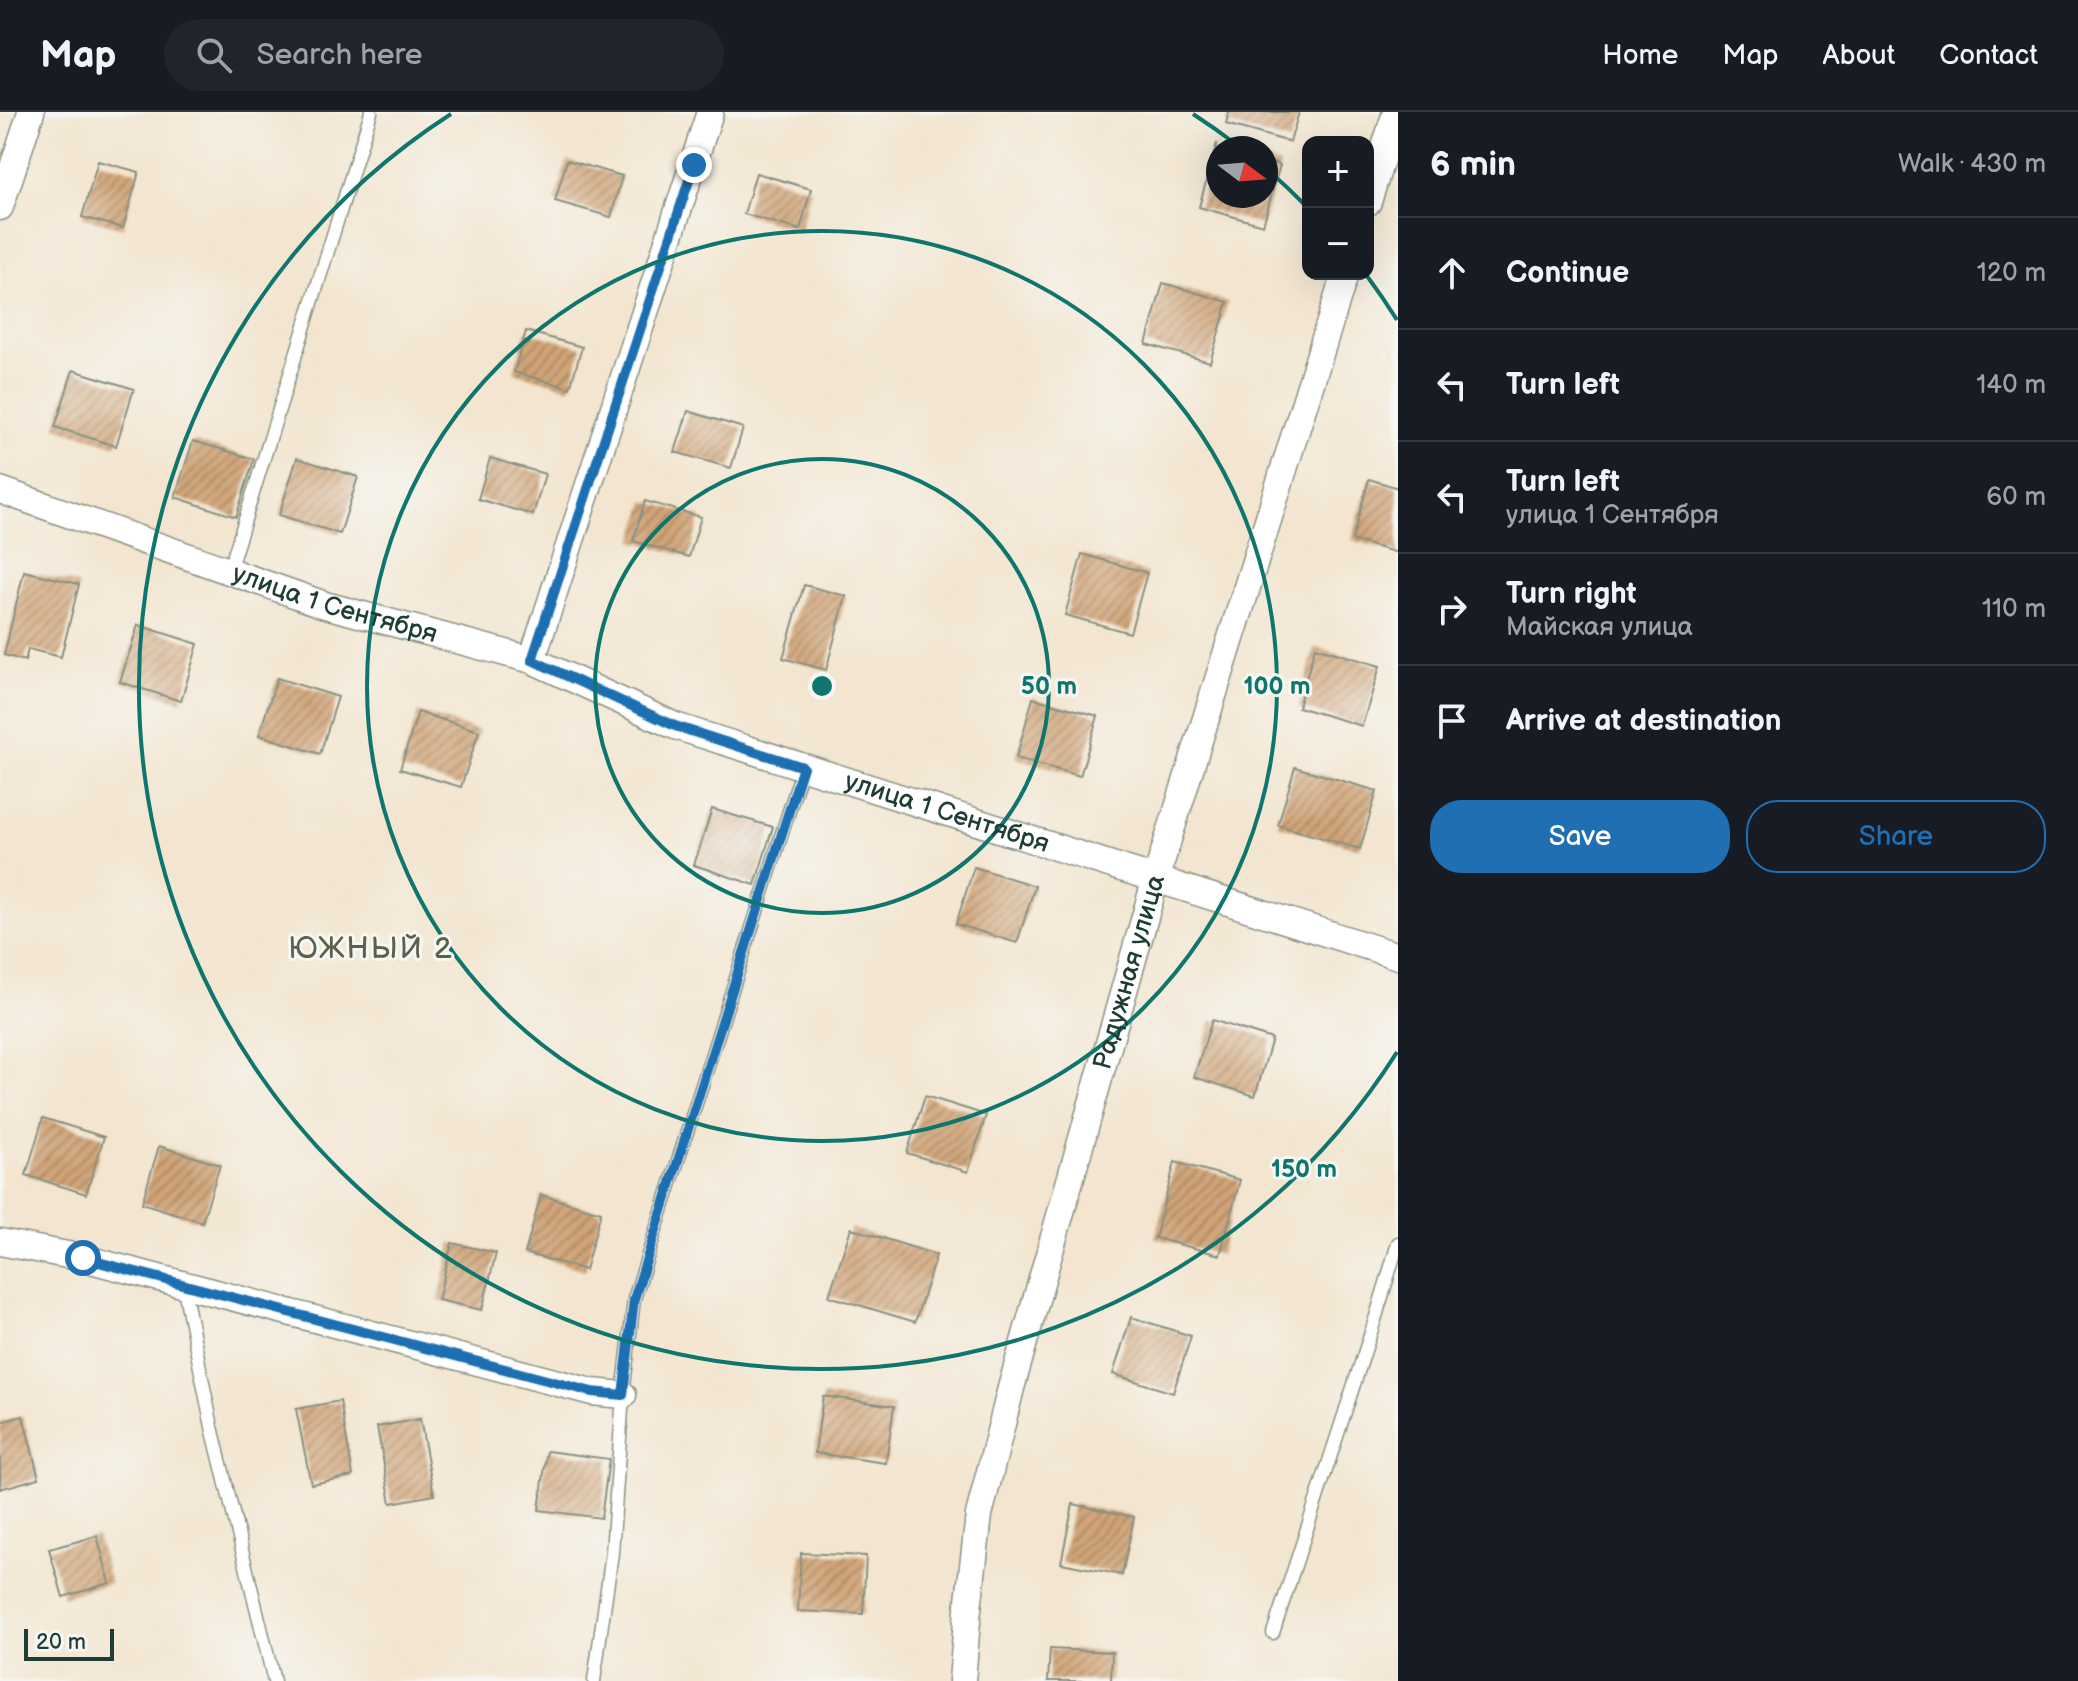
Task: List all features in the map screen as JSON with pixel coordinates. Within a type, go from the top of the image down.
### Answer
[{"type":"street","points":[[0,207],[31,112]]},
{"type":"street","points":[[532,660],[710,112]]},
{"type":"street","points":[[1374,183],[1396,112]]},
{"type":"street","name":"Радужная улица","points":[[962,1681],[979,1515],[1011,1388],[1156,878],[1343,280]]},
{"type":"street","name":"улица 1 Сентября","points":[[0,490],[325,605],[532,660],[675,726],[1398,956]]},
{"type":"street","points":[[0,1242],[83,1258],[592,1392],[623,1395]]},
{"type":"lane","points":[[229,571],[371,112]]},
{"type":"lane","points":[[594,1681],[612,1553],[623,1395],[634,1299],[803,767]]},
{"type":"lane","points":[[1273,1633],[1398,1243]]},
{"type":"lane","points":[[183,1284],[212,1427],[274,1681]]},
{"type":"building","points":[[1229,112],[1299,112],[1290,142],[1278,136],[1226,124]]},
{"type":"building","points":[[567,160],[622,176],[611,217],[555,201]]},
{"type":"building","points":[[98,161],[139,172],[123,228],[82,217]]},
{"type":"building","points":[[756,173],[811,189],[800,230],[744,214]]},
{"type":"building","points":[[1206,182],[1206,208],[1268,208],[1263,225],[1199,207]]},
{"type":"building","points":[[1163,283],[1228,302],[1210,362],[1146,344]]},
{"type":"building","points":[[526,331],[582,347],[570,388],[514,372]]},
{"type":"building","points":[[73,370],[134,389],[116,446],[55,427]]},
{"type":"building","points":[[688,411],[743,428],[731,468],[675,452]]},
{"type":"building","points":[[193,441],[254,459],[236,517],[175,497]]},
{"type":"building","points":[[297,458],[358,477],[340,534],[279,515]]},
{"type":"building","points":[[490,458],[545,474],[533,515],[478,499]]},
{"type":"building","points":[[1369,479],[1398,488],[1398,553],[1352,540]]},
{"type":"building","points":[[645,501],[701,517],[689,557],[633,541]]},
{"type":"building","points":[[1082,554],[1147,573],[1130,633],[1065,615]]},
{"type":"building","points":[[24,571],[79,584],[61,657],[28,649],[25,661],[4,655]]},
{"type":"building","points":[[804,585],[846,596],[826,670],[783,658]]},
{"type":"building","points":[[138,625],[198,644],[181,701],[120,682]]},
{"type":"building","points":[[1315,647],[1380,666],[1362,726],[1298,707]]},
{"type":"building","points":[[277,678],[338,697],[320,754],[259,735]]},
{"type":"building","points":[[1033,698],[1098,716],[1080,776],[1016,758]]},
{"type":"building","points":[[418,712],[479,731],[461,787],[400,769]]},
{"type":"building","points":[[1295,767],[1377,791],[1360,849],[1278,825]]},
{"type":"building","points":[[712,809],[773,827],[755,885],[694,865]]},
{"type":"building","points":[[974,867],[1035,886],[1017,943],[956,924]]},
{"type":"building","points":[[1212,1020],[1272,1039],[1255,1096],[1194,1077]]},
{"type":"building","points":[[925,1096],[986,1115],[968,1172],[907,1153]]},
{"type":"building","points":[[43,1118],[104,1137],[86,1194],[26,1175]]},
{"type":"building","points":[[159,1146],[220,1165],[202,1222],[142,1203]]},
{"type":"building","points":[[1175,1162],[1240,1180],[1220,1255],[1155,1238]]},
{"type":"building","points":[[541,1195],[601,1212],[585,1270],[525,1253]]},
{"type":"building","points":[[851,1228],[936,1255],[915,1322],[829,1296]]},
{"type":"building","points":[[452,1243],[496,1253],[482,1310],[438,1300]]},
{"type":"building","points":[[1131,1317],[1191,1336],[1173,1393],[1113,1374]]},
{"type":"building","points":[[823,1396],[894,1406],[886,1463],[815,1453]]},
{"type":"building","points":[[340,1401],[353,1476],[311,1484],[296,1409]]},
{"type":"building","points":[[23,1416],[39,1478],[0,1489],[0,1422]]},
{"type":"building","points":[[420,1419],[434,1495],[391,1503],[377,1427]]},
{"type":"building","points":[[547,1451],[609,1459],[601,1518],[539,1510]]},
{"type":"building","points":[[1073,1504],[1134,1517],[1122,1575],[1061,1563]]},
{"type":"building","points":[[97,1536],[110,1583],[63,1597],[49,1549]]},
{"type":"building","points":[[801,1553],[866,1556],[863,1614],[798,1611]]},
{"type":"building","points":[[1050,1649],[1112,1652],[1111,1681],[1048,1681]]},
{"type":"district","name":"ЮЖНЫЙ 2","points":[[371,949]]},
{"type":"route","points":[[83,1258],[592,1392],[623,1395],[634,1299],[803,767],[675,726],[532,660],[694,165]]}]
